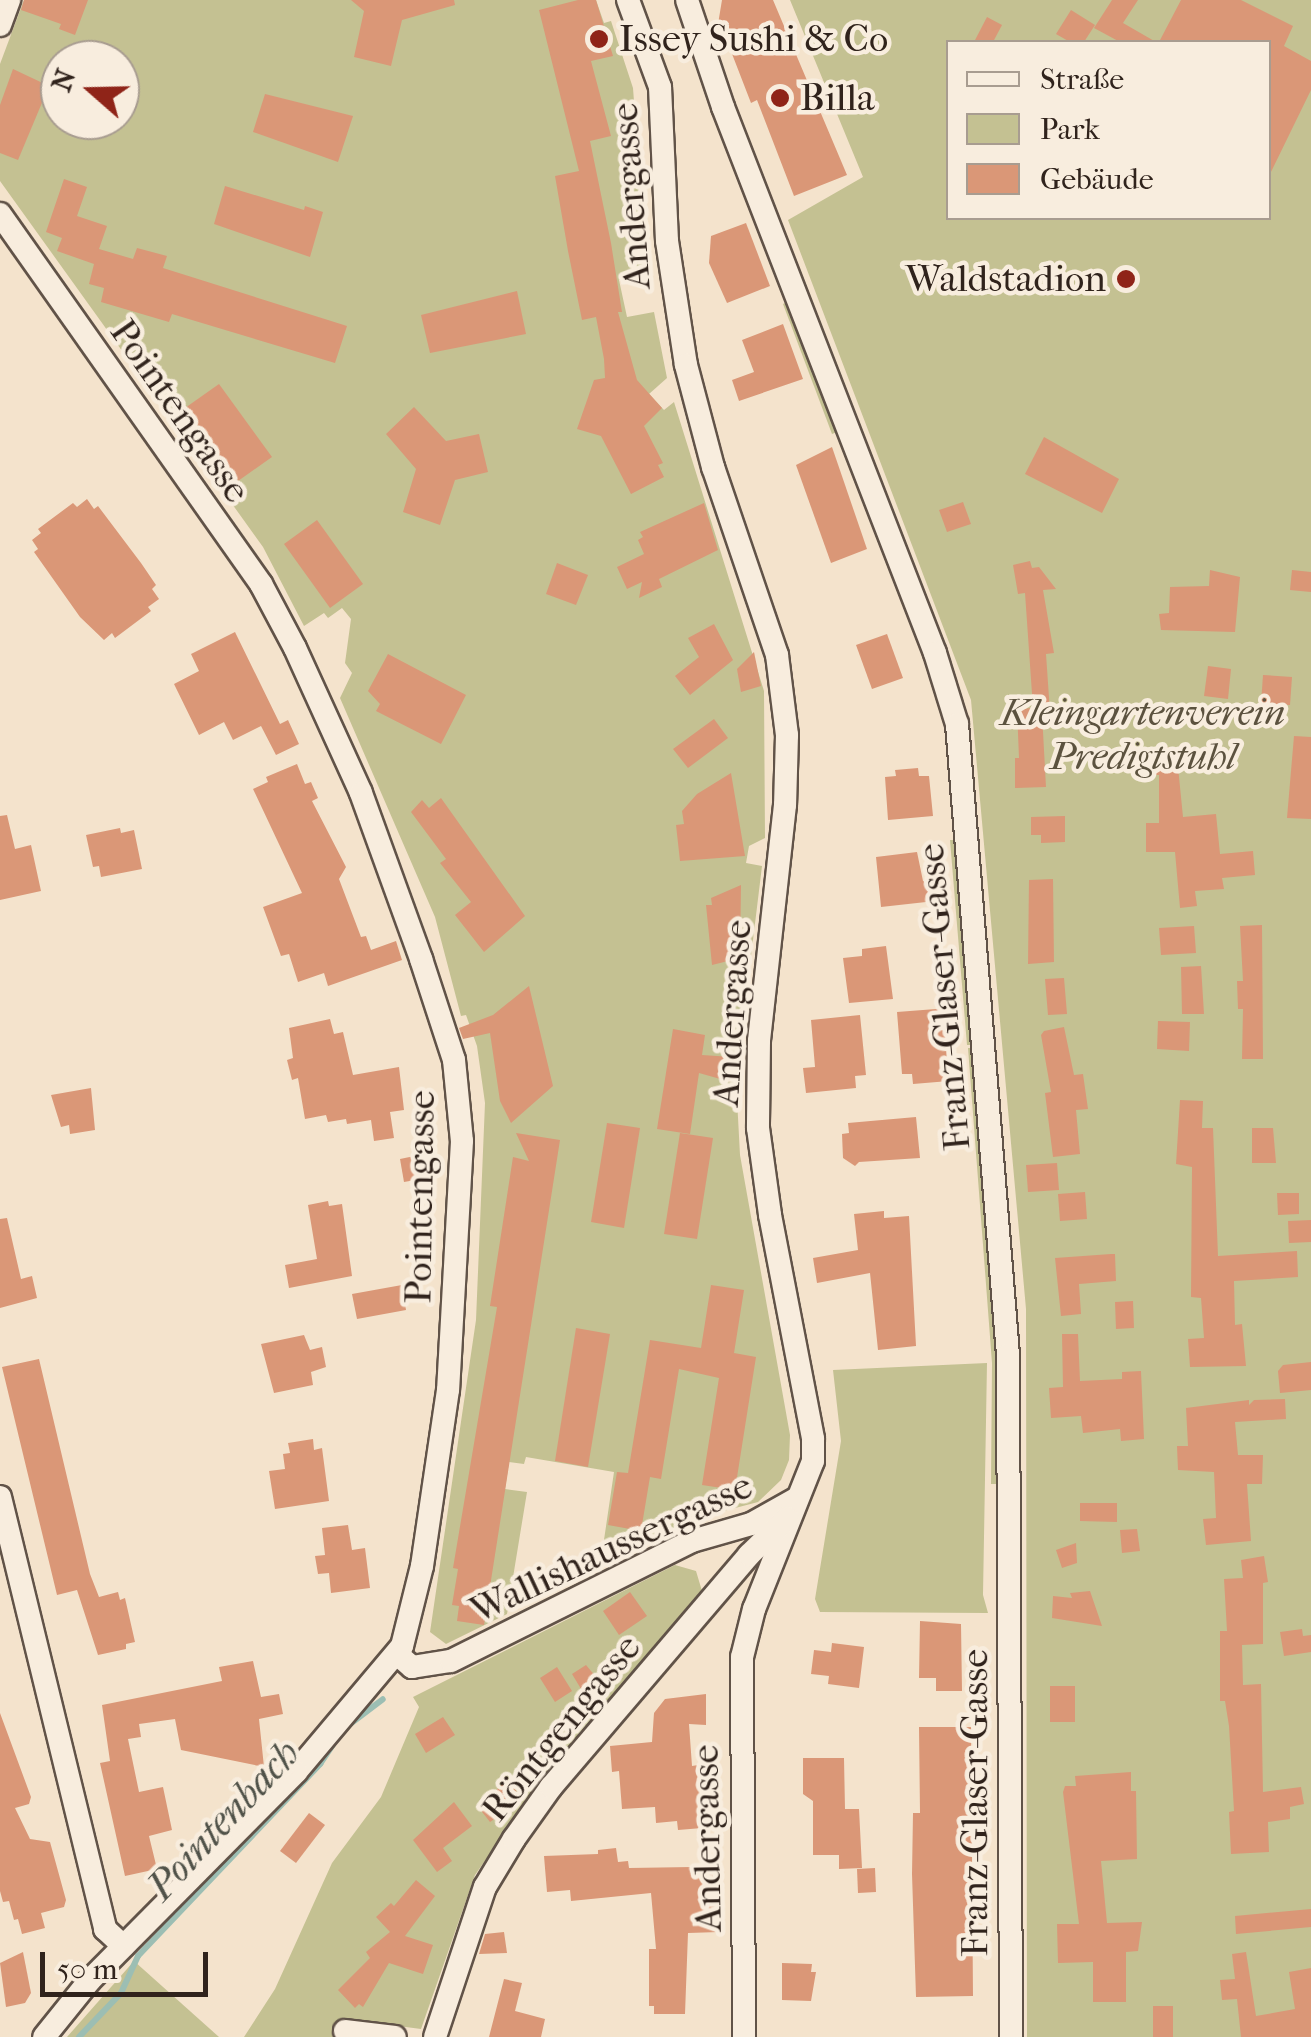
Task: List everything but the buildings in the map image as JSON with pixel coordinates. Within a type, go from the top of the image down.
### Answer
[{"type":"street","points":[[0,24],[9,0]]},
{"type":"street","name":"Andergasse","points":[[628,0],[660,87],[666,240],[686,365],[780,676],[788,775],[757,1081],[770,1215],[813,1439],[813,1461],[754,1609],[742,1658],[744,2037]]},
{"type":"street","name":"Franz-Glaser-Gasse","points":[[687,0],[723,107],[935,653],[957,724],[1008,1355],[1011,2037]]},
{"type":"street","name":"Pointengasse","points":[[0,214],[272,604],[361,793],[454,1060],[462,1141],[448,1390],[410,1626],[396,1654],[296,1772],[122,1946],[44,2037]]},
{"type":"street","points":[[0,1497],[5,1542],[106,1929],[122,1946]]},
{"type":"street","name":"Wallishaussergasse","points":[[396,1654],[412,1667],[450,1661],[674,1549],[752,1524],[798,1498]]},
{"type":"street","name":"Röntgengasse","points":[[436,2037],[485,1887],[514,1839],[551,1787],[748,1554],[781,1528],[798,1498]]},
{"type":"street","points":[[345,2031],[395,2037]]},
{"type":"green space","points":[[24,0],[596,0],[604,23],[611,21],[633,88],[647,275],[619,280],[627,317],[654,312],[667,378],[649,394],[664,410],[674,402],[764,691],[765,838],[749,846],[746,863],[762,866],[736,1080],[740,1155],[790,1435],[789,1460],[781,1480],[758,1502],[701,1517],[600,1567],[614,1472],[526,1457],[524,1464],[509,1462],[505,1489],[527,1492],[507,1614],[446,1644],[430,1632],[476,1320],[485,1103],[477,1046],[466,1015],[461,1016],[435,917],[340,698],[352,673],[345,663],[351,619],[342,608],[328,618],[324,613],[304,626],[263,547],[0,181],[0,64]]},
{"type":"green space","name":"Kleingartenverein Predigtstuhl","points":[[790,0],[1311,0],[1311,2037],[1027,2037],[1026,1309],[971,700],[788,220],[863,177]]},
{"type":"green space","points":[[787,302],[837,432],[832,434],[783,304]]},
{"type":"green space","points":[[950,840],[955,840],[971,1045],[967,1045]]},
{"type":"green space","points":[[968,1048],[997,1362],[996,1484],[991,1484],[992,1363]]},
{"type":"green space","points":[[987,1363],[983,1595],[988,1613],[820,1612],[815,1599],[841,1441],[833,1370]]},
{"type":"green space","points":[[675,1565],[696,1571],[702,1591],[536,1787],[475,1875],[421,2029],[345,2019],[334,2037],[244,2037],[275,1989],[332,1863],[381,1797],[419,1707],[413,1697]]},
{"type":"green space","points":[[134,1961],[219,2037],[67,2037]]},
{"type":"waterway","name":"Pointenbach","points":[[350,1724],[383,1699]]},
{"type":"waterway","name":"Pointenbach","points":[[79,2037],[121,1993],[138,1956],[320,1764],[333,1745]]},
{"type":"place","name":"Issey Sushi & Co","points":[[599,39]]},
{"type":"place","name":"Billa","points":[[780,98]]},
{"type":"place","name":"Waldstadion","points":[[1126,279]]}]
